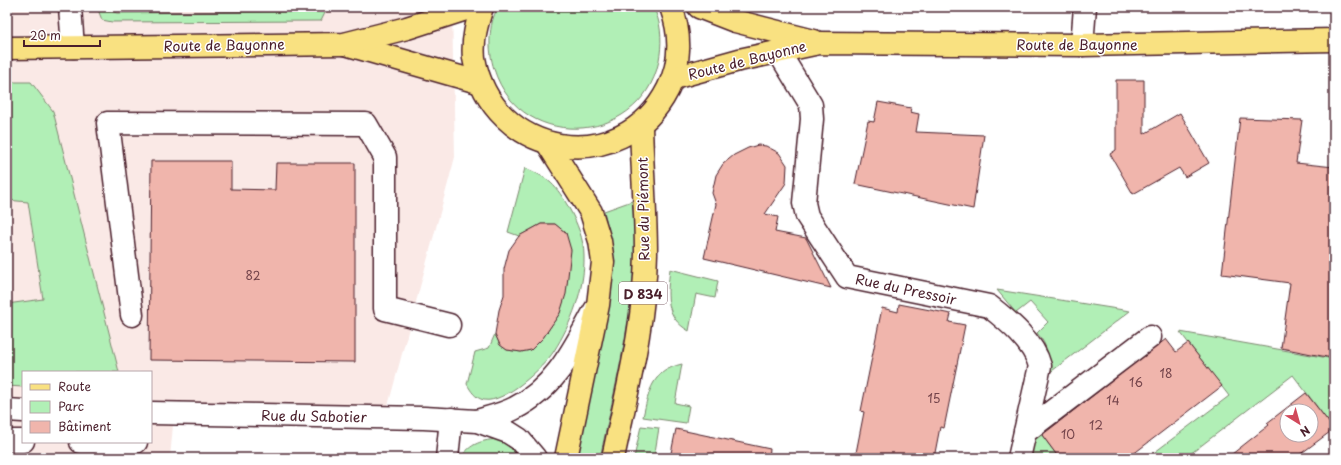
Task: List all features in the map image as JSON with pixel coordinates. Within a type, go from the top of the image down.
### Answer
[{"type":"main road","name":"Route de Bayonne","points":[[7,48],[344,44],[407,28],[472,7]]},
{"type":"main road","points":[[482,7],[475,30],[474,56],[481,83],[496,110],[520,131],[548,144],[580,148],[612,142],[641,125],[661,104],[674,78],[679,49],[676,20],[671,7]]},
{"type":"main road","name":"Route de Bayonne","points":[[699,7],[735,22],[819,43]]},
{"type":"main road","name":"Route de Bayonne","points":[[674,78],[778,51],[819,43],[1082,44],[1334,40]]},
{"type":"main road","name":"Route de Bayonne","points":[[344,44],[481,83]]},
{"type":"main road","name":"Rue du Piémont","points":[[613,458],[636,345],[646,254],[641,125]]},
{"type":"main road","name":"D 834","points":[[548,144],[591,212],[600,241],[603,262],[598,305],[566,458]]},
{"type":"street","points":[[70,7],[73,47]]},
{"type":"street","points":[[1082,44],[1085,7]]},
{"type":"street","name":"Rue du Pressoir","points":[[778,51],[811,106],[812,119],[804,203],[807,216],[846,277],[989,306],[1005,318],[1038,357],[1040,366],[1019,458]]},
{"type":"street","points":[[132,315],[108,123],[366,124],[385,157],[385,309],[449,326]]},
{"type":"street","name":"Rue du Sabotier","points":[[477,421],[514,409],[534,397],[551,382],[566,363],[598,305]]},
{"type":"street","points":[[1025,432],[1150,337]]},
{"type":"street","points":[[7,410],[22,410]]},
{"type":"street","name":"Rue du Sabotier","points":[[154,417],[451,419],[477,421],[508,432],[519,439],[536,458]]},
{"type":"street","points":[[447,458],[451,419]]},
{"type":"street","points":[[7,441],[22,441]]},
{"type":"shaded area","points":[[7,7],[452,7],[455,157],[385,417],[174,414],[170,458],[7,458]]},
{"type":"green space","points":[[97,7],[117,13],[326,11],[321,21],[112,22],[102,20]]},
{"type":"green space","points":[[498,7],[653,7],[659,24],[661,42],[660,54],[651,84],[633,107],[610,121],[583,128],[555,126],[530,116],[508,97],[494,69],[490,38],[492,22]]},
{"type":"green space","points":[[7,82],[31,82],[53,111],[119,371],[22,371],[22,387],[7,386],[7,304],[43,299],[28,202],[7,200]]},
{"type":"green space","points":[[525,168],[540,175],[551,183],[560,193],[572,214],[580,231],[583,243],[584,268],[582,281],[576,306],[571,318],[560,341],[549,358],[523,383],[502,396],[492,400],[484,400],[476,396],[467,384],[475,352],[489,348],[495,334],[500,345],[507,350],[521,352],[531,350],[543,338],[560,313],[566,233],[555,224],[541,224],[519,236],[508,232]]},
{"type":"green space","points":[[632,201],[635,237],[632,293],[618,376],[600,458],[575,458],[610,238],[604,211]]},
{"type":"green space","points":[[670,269],[718,281],[715,298],[696,294],[689,331],[675,319],[671,312],[668,296]]},
{"type":"green space","points":[[997,290],[1130,311],[1048,374],[1049,362],[1046,347],[1037,333],[1048,322],[1030,302],[1016,313]]},
{"type":"green space","points":[[1180,332],[1334,359],[1334,429],[1319,409],[1319,403],[1314,403],[1293,375],[1185,458],[1147,458],[1229,396]]},
{"type":"green space","points":[[682,364],[675,403],[689,406],[686,423],[643,417],[650,390],[658,377],[664,371]]},
{"type":"green space","points":[[641,426],[659,428],[654,458],[634,458]]},
{"type":"green space","points":[[1041,434],[1059,458],[1029,458],[1031,443]]},
{"type":"green space","points":[[499,439],[520,452],[525,458],[461,458],[468,449],[477,443]]},
{"type":"building","points":[[1116,80],[1144,80],[1144,134],[1180,113],[1209,163],[1185,177],[1179,168],[1133,194],[1110,154],[1116,150]]},
{"type":"building","points":[[878,102],[911,108],[910,112],[919,114],[916,132],[984,135],[973,209],[855,184],[868,121],[874,122]]},
{"type":"building","points":[[1240,118],[1302,120],[1296,163],[1334,167],[1334,347],[1332,358],[1281,348],[1290,283],[1222,274]]},
{"type":"building","points":[[758,145],[766,146],[779,153],[787,165],[786,183],[765,214],[778,217],[775,232],[806,238],[831,288],[704,258],[716,204],[712,193],[716,175],[723,164],[734,155]]},
{"type":"building","points":[[151,161],[231,161],[231,189],[275,190],[276,163],[355,163],[355,362],[149,360]]},
{"type":"building","points":[[541,224],[555,224],[566,233],[571,250],[566,294],[560,313],[543,338],[531,350],[521,352],[507,350],[500,345],[495,334],[499,310],[504,295],[504,269],[509,250],[519,236]]},
{"type":"building","points":[[899,304],[951,314],[949,322],[965,325],[944,428],[940,427],[934,458],[855,458],[864,412],[861,411],[882,308],[898,312]]},
{"type":"building","points":[[1166,339],[1176,352],[1188,343],[1222,386],[1128,458],[1059,458],[1042,435]]},
{"type":"building","points":[[1306,393],[1314,403],[1293,403]]},
{"type":"building","points":[[1319,410],[1334,429],[1319,440]]},
{"type":"building","points":[[1279,414],[1279,443],[1315,443],[1295,458],[1227,458],[1269,425],[1267,423]]},
{"type":"building","points":[[676,429],[770,449],[769,458],[670,458]]}]
